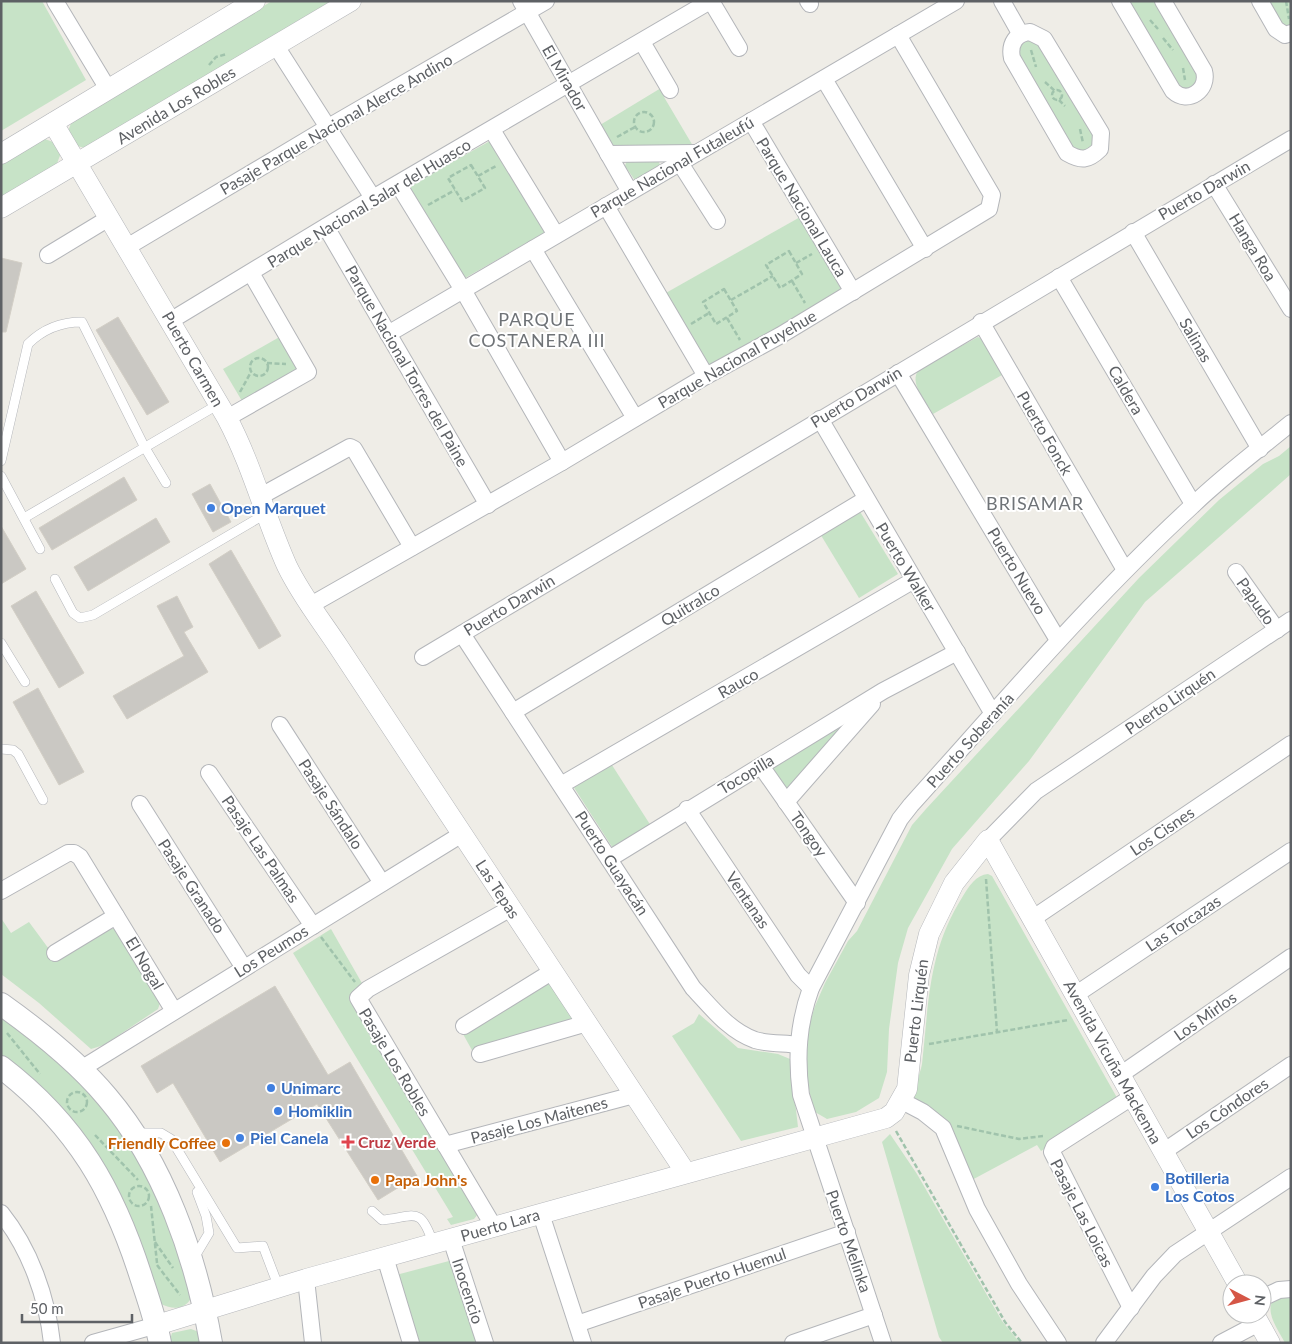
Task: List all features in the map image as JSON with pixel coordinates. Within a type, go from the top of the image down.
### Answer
[{"type":"main road","points":[[1,1004],[81,1069],[108,1098],[134,1133],[145,1151],[172,1208],[184,1270],[204,1312],[211,1343]]},
{"type":"main road","points":[[1,1067],[61,1124],[96,1169],[127,1233],[158,1334]]},
{"type":"street","points":[[55,1],[108,90]]},
{"type":"street","points":[[1,154],[255,1]]},
{"type":"street","name":"Avenida Los Robles","points":[[1,208],[350,1]]},
{"type":"street","name":"Pasaje Parque Nacional Alerce Andino","points":[[127,247],[327,128],[524,7],[546,1]]},
{"type":"street","points":[[711,1],[739,48]]},
{"type":"street","name":"Parque Nacional Salar del Huasco","points":[[170,320],[373,198],[711,1]]},
{"type":"street","name":"Parque Nacional Futaleufú","points":[[388,334],[956,1]]},
{"type":"street","points":[[1002,1],[1023,33]]},
{"type":"street","points":[[1120,1],[1173,91],[1178,96],[1188,97],[1201,90],[1206,78],[1162,1]]},
{"type":"street","points":[[1260,1],[1276,29],[1285,34],[1291,33]]},
{"type":"street","name":"El Mirador","points":[[524,7],[630,192]]},
{"type":"street","points":[[1023,33],[1037,34],[1044,39],[1100,133],[1102,141],[1100,149],[1085,160],[1067,153],[1012,58],[1010,51],[1012,44],[1023,33]]},
{"type":"street","name":"Parque Nacional Puyehue","points":[[309,606],[562,462],[706,376],[813,316],[985,213],[992,204],[992,195],[898,35]]},
{"type":"street","points":[[642,42],[670,90]]},
{"type":"street","points":[[276,46],[373,198]]},
{"type":"street","points":[[824,79],[925,249]]},
{"type":"street","name":"Parque Nacional Lauca","points":[[751,121],[853,292]]},
{"type":"street","name":"Puerto Carmen","points":[[54,123],[170,320],[228,407],[240,444],[287,564],[309,606]]},
{"type":"street","points":[[492,130],[556,236]]},
{"type":"street","name":"Puerto Darwin","points":[[423,657],[1132,232],[1290,141]]},
{"type":"street","points":[[606,150],[696,153]]},
{"type":"street","points":[[680,163],[717,221]]},
{"type":"street","points":[[398,184],[562,462]]},
{"type":"street","name":"Hanga Roa","points":[[1214,184],[1291,309]]},
{"type":"street","points":[[606,206],[706,376]]},
{"type":"street","points":[[48,255],[110,218]]},
{"type":"street","name":"Parque Nacional Torres del Paine","points":[[326,227],[488,505]]},
{"type":"street","name":"Salinas","points":[[1132,232],[1260,449]]},
{"type":"street","points":[[533,249],[635,418]]},
{"type":"street","points":[[228,407],[308,372],[251,273]]},
{"type":"street","name":"Caldera","points":[[1059,277],[1193,504]]},
{"type":"street","name":"Puerto Fonck","points":[[981,322],[1125,570]]},
{"type":"street","name":"Puerto Nuevo","points":[[898,373],[1058,640]]},
{"type":"street","name":"Puerto Walker","points":[[820,419],[993,714]]},
{"type":"street","name":"Puerto Soberanía","points":[[814,1139],[801,1095],[798,1070],[798,1045],[802,1018],[811,988],[905,812],[1058,640],[1125,570],[1193,504],[1291,423]]},
{"type":"street","points":[[264,504],[350,447],[354,449],[412,547]]},
{"type":"street","name":"Quitralco","points":[[513,712],[866,499]]},
{"type":"street","name":"Papudo","points":[[1236,572],[1286,625]]},
{"type":"street","name":"Rauco","points":[[561,785],[914,580]]},
{"type":"street","name":"Las Tepas","points":[[309,606],[338,646],[686,1173]]},
{"type":"street","name":"Puerto Lirquén","points":[[902,1101],[908,1082],[919,975],[929,934],[954,883],[988,840],[1036,791],[1286,625]]},
{"type":"street","name":"Puerto Guayacán","points":[[462,634],[693,988],[710,1007],[743,1034],[757,1040],[798,1045]]},
{"type":"street","name":"Tocopilla","points":[[609,859],[687,809],[883,691],[956,652]]},
{"type":"street","name":"Tocopilla","points":[[786,802],[883,691]]},
{"type":"street","name":"Pasaje Sándalo","points":[[280,725],[382,883]]},
{"type":"street","name":"Los Cisnes","points":[[1032,919],[1291,744]]},
{"type":"street","name":"Tongoy","points":[[761,766],[856,903]]},
{"type":"street","name":"Pasaje Las Palmas","points":[[209,773],[312,926]]},
{"type":"street","name":"Pasaje Granado","points":[[140,804],[244,968]]},
{"type":"street","name":"Ventanas","points":[[687,809],[798,975],[811,988]]},
{"type":"street","name":"Los Peumos","points":[[81,1069],[462,834]]},
{"type":"street","name":"Avenida Vicuña Mackenna","points":[[988,840],[1232,1274]]},
{"type":"street","name":"Las Torcazas","points":[[1075,995],[1291,851]]},
{"type":"street","name":"El Nogal","points":[[1,891],[68,853],[74,853],[80,857],[174,1011]]},
{"type":"street","name":"Pasaje Los Robles","points":[[494,1227],[358,998],[360,995],[511,908]]},
{"type":"street","points":[[54,953],[116,916]]},
{"type":"street","name":"Los Mirlos","points":[[1120,1075],[1291,957]]},
{"type":"street","points":[[464,1026],[553,971]]},
{"type":"street","points":[[480,1054],[587,1023]]},
{"type":"street","name":"Los Cóndores","points":[[1163,1152],[1291,1065]]},
{"type":"street","name":"Pasaje Los Maitenes","points":[[445,1145],[634,1095]]},
{"type":"street","name":"Pasaje Las Loicas","points":[[1131,1308],[1053,1156],[1054,1147],[1132,1097]]},
{"type":"street","points":[[902,1101],[939,1123],[947,1135],[977,1208],[1019,1284],[1058,1343]]},
{"type":"street","name":"Puerto Lara","points":[[93,1343],[158,1334],[204,1312],[306,1279],[886,1118],[894,1112],[902,1101]]},
{"type":"street","name":"Puerto Melinka","points":[[814,1139],[884,1343]]},
{"type":"street","points":[[1104,1343],[1164,1264],[1190,1243],[1291,1177]]},
{"type":"street","points":[[1272,1189],[1291,1195]]},
{"type":"street","points":[[541,1214],[583,1343]]},
{"type":"street","points":[[3,1219],[24,1248],[37,1280],[52,1343]]},
{"type":"street","name":"Pasaje Puerto Huemul","points":[[577,1324],[846,1232]]},
{"type":"street","name":"Inocencio","points":[[442,1241],[485,1343]]},
{"type":"street","points":[[385,1257],[411,1343]]},
{"type":"street","points":[[306,1279],[313,1343]]},
{"type":"street","points":[[1272,1293],[1279,1290],[1291,1289]]},
{"type":"street","points":[[793,1343],[874,1315]]},
{"type":"street","points":[[1221,1343],[1248,1324]]},
{"type":"street","points":[[1260,1324],[1270,1343]]},
{"type":"lane","points":[[1,461],[28,344],[37,335],[67,322],[82,322],[144,446],[166,484]]},
{"type":"lane","points":[[24,518],[144,446],[228,407]]},
{"type":"lane","points":[[1,476],[40,549]]},
{"type":"lane","points":[[55,579],[73,613],[80,618],[94,614],[264,504]]},
{"type":"lane","points":[[1,643],[25,682]]},
{"type":"lane","points":[[1,749],[13,750],[18,754],[43,800]]},
{"type":"lane","points":[[134,1133],[161,1133],[172,1139],[237,1248],[263,1246],[279,1288]]},
{"type":"lane","points":[[184,1270],[209,1233],[197,1183]]},
{"type":"lane","points":[[372,1211],[382,1220],[411,1215],[418,1216],[442,1241]]},
{"type":"path","points":[[1286,1],[1291,27]]},
{"type":"path","points":[[1156,33],[1162,29]]},
{"type":"path","points":[[1023,33],[1036,68]]},
{"type":"path","points":[[1163,38],[1165,33]]},
{"type":"path","points":[[1158,38],[1163,38],[1179,57]]},
{"type":"path","points":[[1182,62],[1188,97]]},
{"type":"path","points":[[1039,77],[1055,91],[1061,93],[1059,100]]},
{"type":"path","points":[[1055,91],[1052,97],[1055,100],[1059,100],[1071,112]]},
{"type":"path","points":[[648,113],[653,118],[653,125],[648,131],[641,131],[635,127],[634,120],[638,114],[648,113]]},
{"type":"path","points":[[1080,125],[1085,160]]},
{"type":"path","points":[[606,150],[635,127]]},
{"type":"path","points":[[478,176],[509,159]]},
{"type":"path","points":[[471,165],[484,188],[462,201],[455,190],[448,178],[471,165]]},
{"type":"path","points":[[415,213],[455,190]]},
{"type":"path","points":[[796,263],[825,247]]},
{"type":"path","points":[[789,251],[796,263],[802,274],[780,288],[766,265],[789,251]]},
{"type":"path","points":[[731,300],[773,276]]},
{"type":"path","points":[[792,281],[813,316]]},
{"type":"path","points":[[724,289],[731,300],[737,311],[716,324],[702,302],[724,289]]},
{"type":"path","points":[[679,331],[709,313]]},
{"type":"path","points":[[727,318],[749,353]]},
{"type":"path","points":[[228,407],[251,372],[250,364],[257,358],[264,359],[268,365],[267,372],[262,376],[255,376],[251,372]]},
{"type":"path","points":[[986,879],[997,1032]]},
{"type":"path","points":[[312,926],[352,975],[360,995]]},
{"type":"path","points":[[929,1044],[1068,1020]]},
{"type":"path","points":[[81,1092],[87,1099],[87,1104],[82,1111],[73,1112],[67,1105],[68,1096],[72,1093],[81,1092]]},
{"type":"path","points":[[939,1123],[1019,1139],[1062,1133],[1075,1134]]},
{"type":"path","points":[[895,1130],[1005,1322],[1022,1343]]},
{"type":"path","points":[[141,1186],[146,1188],[149,1197],[144,1204],[135,1205],[131,1202],[130,1192],[132,1188],[141,1186]]},
{"type":"path","points":[[154,1240],[184,1270]]},
{"type":"path","points":[[157,1265],[180,1295]]},
{"type":"green space","points":[[1,1],[42,1],[86,80],[1,131]]},
{"type":"green space","points":[[272,1],[331,1],[85,148],[77,146],[68,131],[72,121]]},
{"type":"green space","points":[[1126,1],[1157,1],[1200,74],[1196,88],[1179,90]]},
{"type":"green space","points":[[1265,1],[1291,1],[1291,29],[1283,28]]},
{"type":"green space","points":[[1034,38],[1096,136],[1094,145],[1088,150],[1072,150],[1018,56],[1019,45]]},
{"type":"green space","points":[[661,88],[666,95],[664,97],[693,146],[617,147],[612,144],[600,125]]},
{"type":"green space","points":[[42,138],[53,142],[61,153],[56,166],[1,198],[1,163]]},
{"type":"green space","points":[[490,141],[545,230],[544,233],[465,278],[409,188],[411,185]]},
{"type":"green space","points":[[627,160],[658,160],[660,165],[639,179],[634,179],[625,166]]},
{"type":"green space","points":[[802,216],[842,286],[840,290],[805,313],[711,365],[706,364],[664,294]]},
{"type":"green space","points":[[283,335],[300,368],[242,401],[223,369]]},
{"type":"green space","points":[[978,337],[982,339],[1002,375],[933,414],[919,392],[916,374],[919,369]]},
{"type":"green space","points":[[1291,446],[1291,474],[1145,602],[1029,761],[952,849],[908,928],[898,963],[889,1029],[887,1072],[879,1098],[856,1112],[827,1119],[815,1112],[806,1071],[808,1029],[815,1006],[825,983],[848,941],[857,931],[912,825],[1139,578],[1219,500],[1263,464],[1279,456]]},
{"type":"green space","points":[[859,510],[898,574],[859,598],[819,532]]},
{"type":"green space","points":[[862,710],[788,791],[772,770],[773,766]]},
{"type":"green space","points":[[610,762],[651,826],[614,850],[573,786]]},
{"type":"green space","points":[[988,874],[992,876],[1120,1103],[1041,1151],[1037,1145],[970,1181],[914,1097],[922,1064],[929,998],[936,957],[951,916],[968,888],[980,876]]},
{"type":"green space","points":[[1,918],[11,933],[29,922],[57,960],[106,929],[115,929],[160,1003],[158,1009],[104,1045],[91,1049],[39,1003],[1,974]]},
{"type":"green space","points":[[331,929],[363,985],[350,995],[349,999],[476,1208],[478,1214],[474,1219],[451,1225],[447,1219],[453,1217],[293,953]]},
{"type":"green space","points":[[548,981],[575,1020],[473,1052],[463,1034]]},
{"type":"green space","points":[[699,1014],[738,1048],[778,1054],[790,1059],[798,1127],[741,1141],[672,1036],[694,1023]]},
{"type":"green space","points":[[1,1015],[86,1083],[116,1122],[161,1201],[192,1296],[183,1306],[174,1308],[161,1304],[138,1238],[1,1058]]},
{"type":"green space","points":[[890,1134],[917,1174],[1002,1321],[1020,1343],[943,1343],[939,1337],[882,1142]]},
{"type":"green space","points":[[449,1261],[453,1264],[478,1343],[415,1343],[396,1275]]},
{"type":"green space","points":[[1275,1297],[1291,1297],[1291,1343],[1285,1343],[1273,1320],[1272,1302]]},
{"type":"green space","points":[[191,1329],[199,1332],[203,1343],[169,1343],[172,1333]]},
{"type":"building","points":[[1,258],[22,263],[6,332],[1,332]]},
{"type":"building","points":[[118,317],[169,402],[147,415],[96,330]]},
{"type":"building","points":[[124,477],[137,500],[52,550],[39,528]]},
{"type":"building","name":"Open Marquet","points":[[210,484],[231,522],[213,532],[192,494]]},
{"type":"building","points":[[156,518],[170,542],[88,591],[74,567]]},
{"type":"building","points":[[1,526],[26,569],[1,584]]},
{"type":"building","points":[[231,550],[281,636],[259,649],[209,564]]},
{"type":"building","points":[[36,591],[84,673],[59,688],[11,606]]},
{"type":"building","points":[[177,596],[193,627],[184,632],[208,672],[127,719],[113,696],[184,656],[157,606]]},
{"type":"building","points":[[38,688],[84,772],[59,785],[13,702]]},
{"type":"building","name":"Unimarc","points":[[275,986],[328,1075],[350,1062],[417,1176],[378,1200],[317,1104],[220,1162],[173,1083],[157,1093],[141,1066]]},
{"type":"place","name":"Open Marquet","points":[[211,508]]},
{"type":"place","name":"Unimarc","points":[[271,1088]]},
{"type":"place","name":"Homiklin","points":[[278,1111]]},
{"type":"place","name":"Piel Canela","points":[[240,1138]]},
{"type":"place","name":"Cruz Verde","points":[[348,1142]]},
{"type":"place","name":"Friendly Coffee","points":[[226,1143]]},
{"type":"place","name":"Papa John's","points":[[375,1180]]},
{"type":"place","name":"Botilleria Los Cotos","points":[[1155,1187]]},
{"type":"district","name":"PARQUE COSTANERA III","points":[[537,330]]},
{"type":"district","name":"BRISAMAR","points":[[1035,504]]}]
